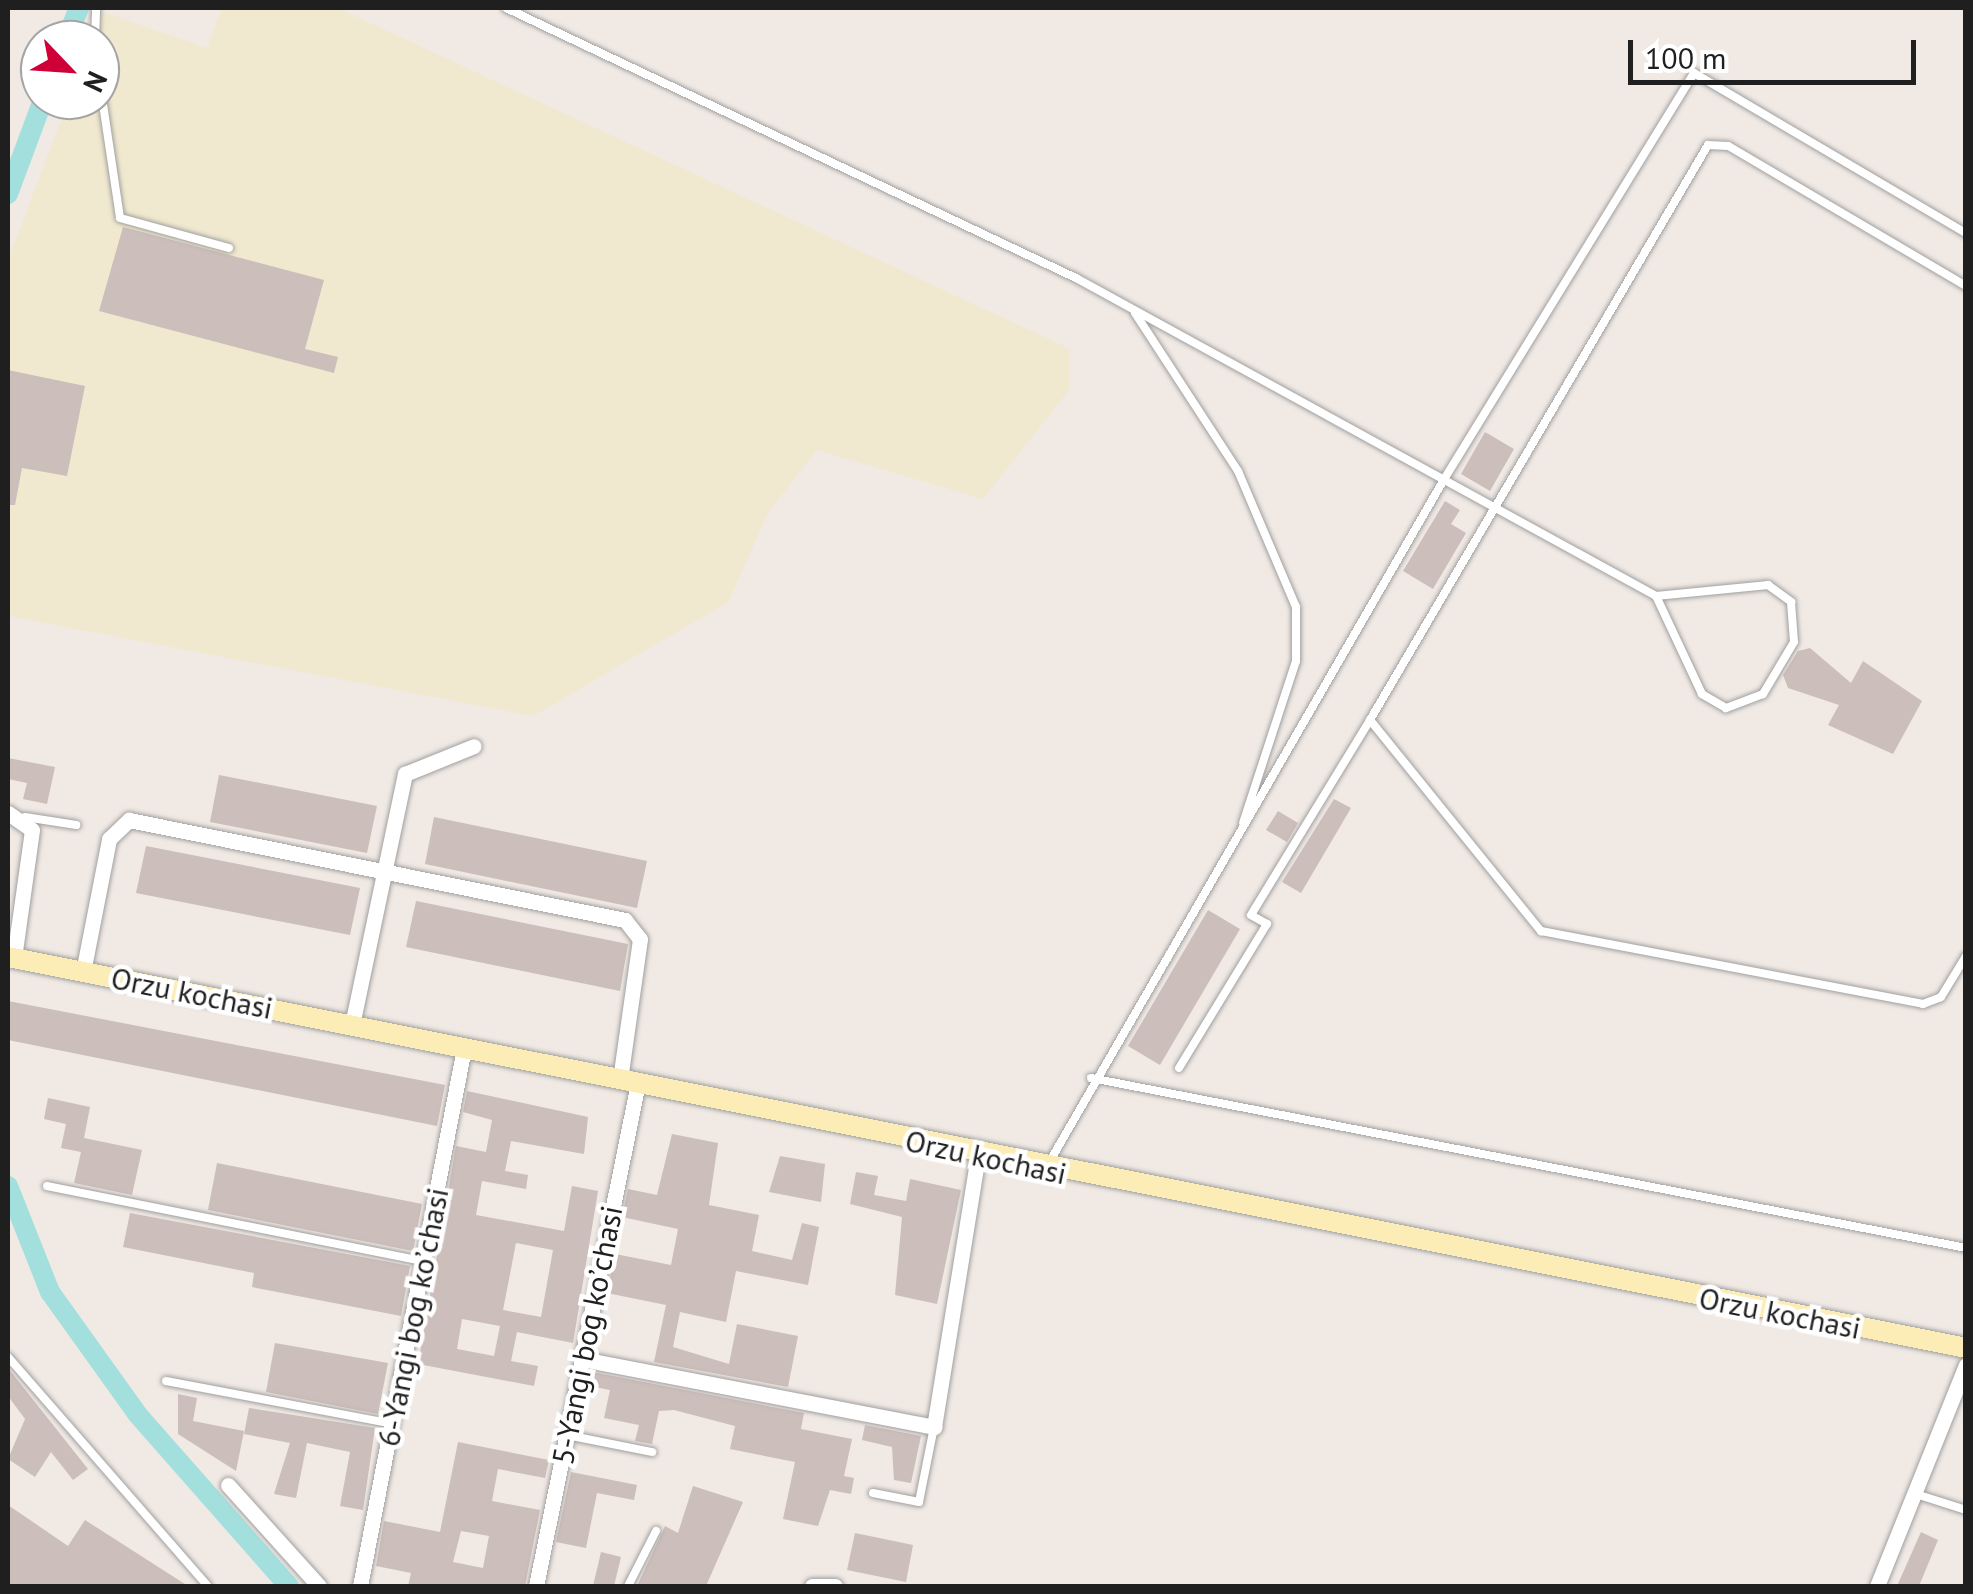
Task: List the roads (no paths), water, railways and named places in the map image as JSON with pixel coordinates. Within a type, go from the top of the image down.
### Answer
[{"type":"main road","name":"Orzu kochasi","points":[[11,957],[629,1081],[1046,1170],[1966,1348]]},
{"type":"street","points":[[352,1025],[380,871],[405,774],[474,746]]},
{"type":"street","points":[[8,813],[25,817],[32,830],[11,957]]},
{"type":"street","name":"5-Yangi bog koʼchasi","points":[[83,972],[109,839],[129,820],[625,920],[640,939],[629,1081],[582,1359],[536,1586]]},
{"type":"street","name":"6-Yangi bog koʼchasi","points":[[360,1586],[464,1048]]},
{"type":"street","points":[[582,1359],[934,1427],[978,1156]]},
{"type":"street","points":[[1878,1586],[1918,1494],[1966,1365]]},
{"type":"street","points":[[228,1485],[320,1586]]},
{"type":"street","points":[[812,1586],[835,1586]]},
{"type":"lane","points":[[506,8],[1133,309],[1656,596],[1768,584],[1791,602],[1794,642],[1763,694],[1726,708],[1702,694],[1656,596]]},
{"type":"lane","points":[[1046,1170],[1092,1078],[1443,481],[1694,74],[1966,233]]},
{"type":"lane","points":[[105,120],[120,218],[229,248]]},
{"type":"lane","points":[[1179,1068],[1267,924],[1252,915],[1708,145],[1720,142],[1966,286]]},
{"type":"lane","points":[[1133,309],[1238,471],[1296,607],[1296,661],[1242,826]]},
{"type":"lane","points":[[1370,720],[1541,931],[1923,1004],[1940,997],[1966,956]]},
{"type":"lane","points":[[25,817],[76,824]]},
{"type":"lane","points":[[1092,1078],[1966,1248]]},
{"type":"lane","points":[[47,1186],[424,1261]]},
{"type":"lane","points":[[8,1357],[208,1586]]},
{"type":"lane","points":[[166,1381],[393,1424]]},
{"type":"lane","points":[[873,1492],[919,1502],[934,1427]]},
{"type":"lane","points":[[567,1435],[652,1452]]},
{"type":"lane","points":[[1918,1494],[1966,1510]]},
{"type":"lane","points":[[628,1586],[656,1531]]},
{"type":"waterway","points":[[74,20],[79,8]]},
{"type":"waterway","points":[[8,194],[36,120]]},
{"type":"waterway","points":[[8,1186],[50,1292],[138,1415],[289,1586]]}]
